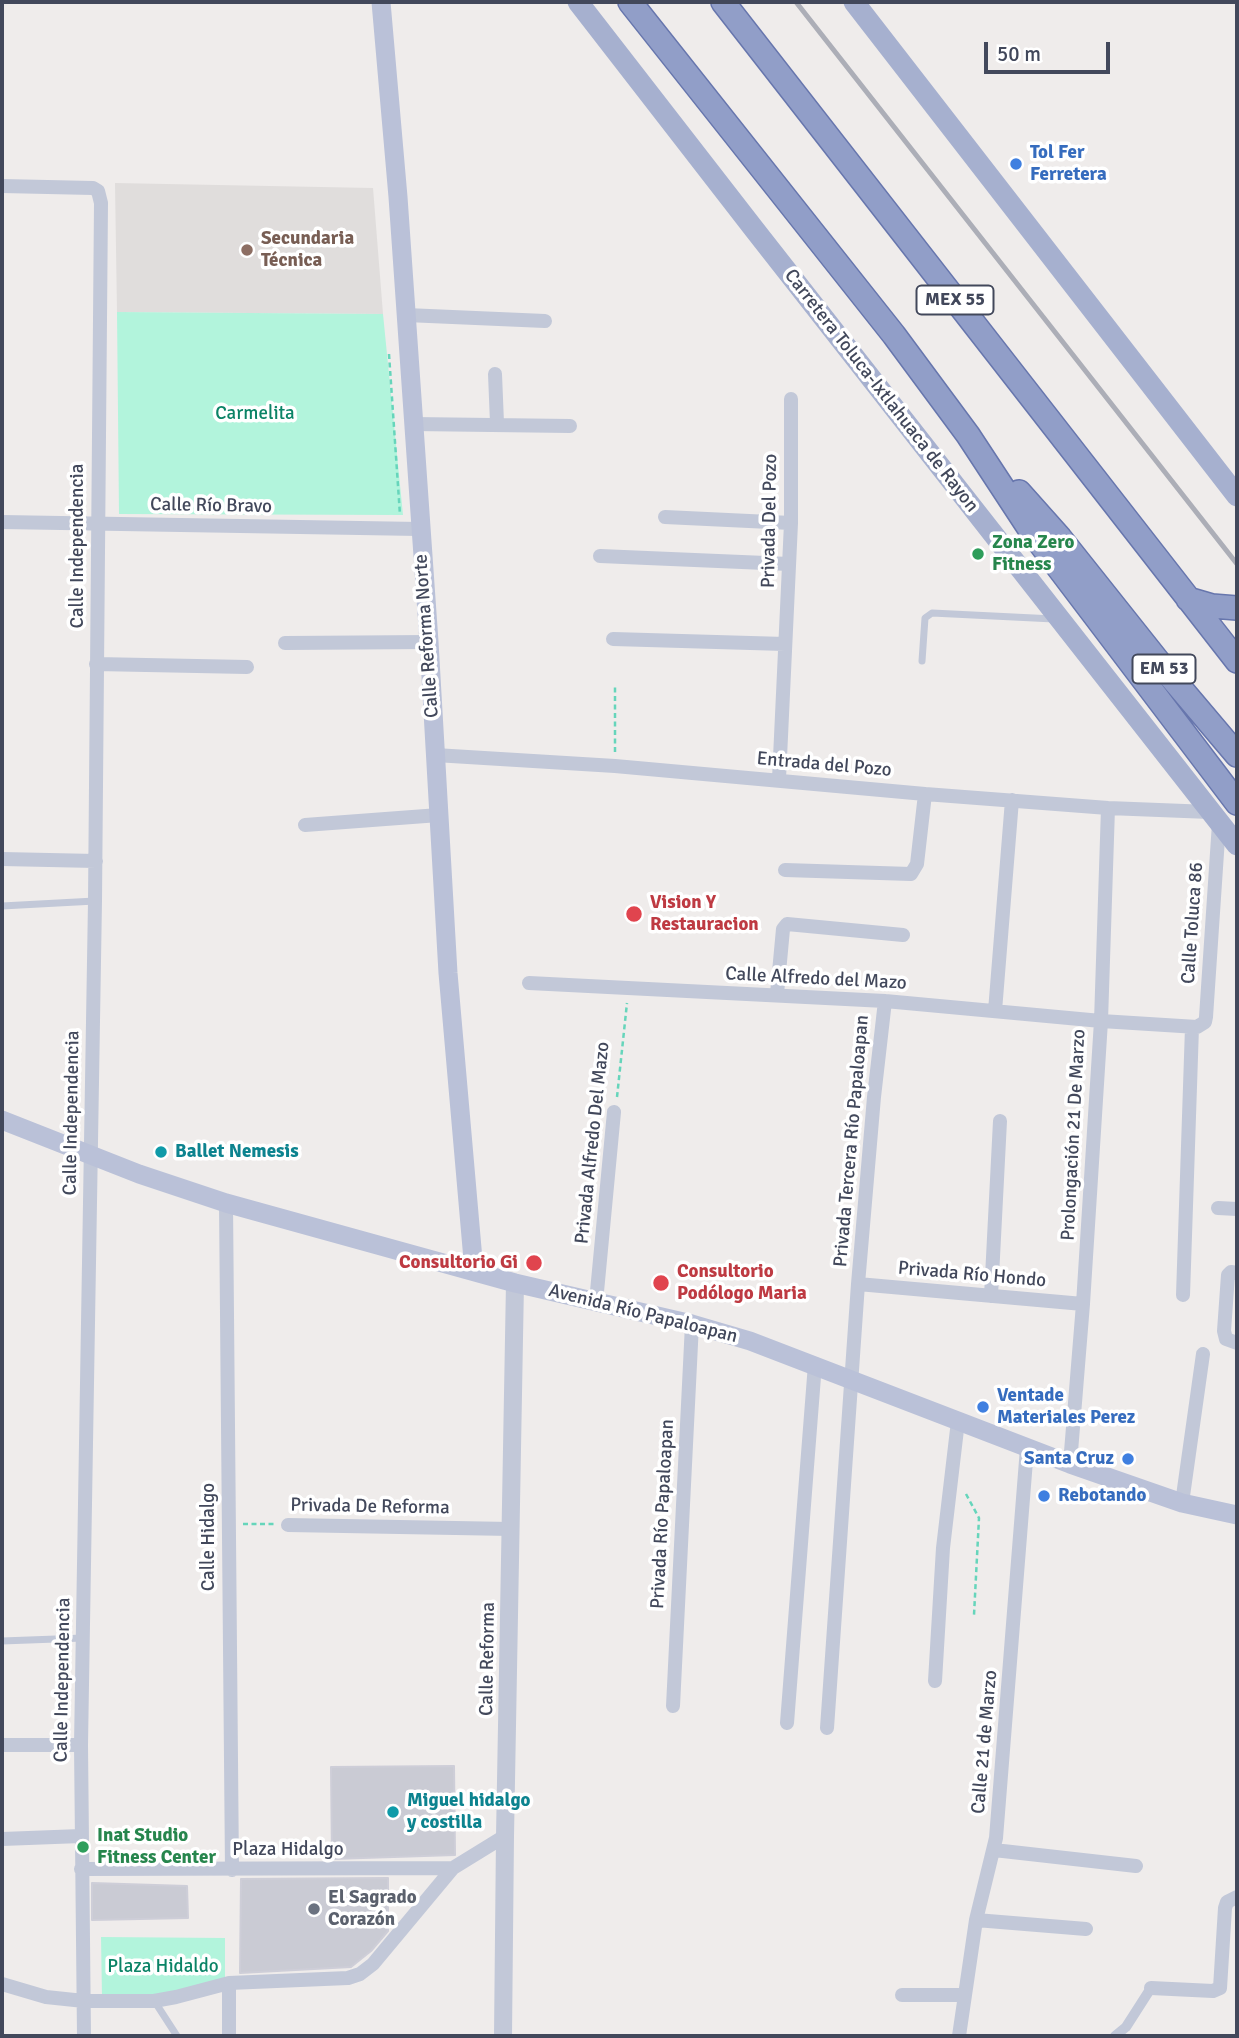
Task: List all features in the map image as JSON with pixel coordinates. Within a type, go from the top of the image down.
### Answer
[{"type":"highway","name":"MEX 55","points":[[723,2],[1237,661]]},
{"type":"highway","name":"Carretera Toluca-Ixtlahuaca de Rayon","points":[[631,5],[894,335],[968,435],[1033,534],[1237,803]]},
{"type":"highway","name":"EM 53","points":[[968,435],[1060,538],[1237,755]]},
{"type":"highway","points":[[1188,599],[1212,606],[1237,608]]},
{"type":"main road","name":"Calle Reforma Norte","points":[[381,2],[429,642],[448,973],[474,1271]]},
{"type":"main road","name":"Carretera Toluca-Ixtlahuaca de Rayon","points":[[578,2],[1237,845]]},
{"type":"main road","points":[[854,2],[1237,496]]},
{"type":"main road","name":"Avenida Río Papaloapan","points":[[2,1120],[152,1178],[226,1203],[515,1283],[750,1340],[1070,1464],[1182,1503],[1237,1515]]},
{"type":"street","name":"Calle Independencia","points":[[2,186],[84,188],[99,191],[101,203],[96,861],[81,1745],[84,2036]]},
{"type":"street","points":[[406,315],[545,321]]},
{"type":"street","points":[[495,374],[497,423]]},
{"type":"street","name":"Privada Del Pozo","points":[[779,779],[791,523],[791,399]]},
{"type":"street","points":[[413,424],[570,426]]},
{"type":"street","points":[[665,517],[791,523]]},
{"type":"street","name":"Calle Río Bravo","points":[[2,522],[419,529]]},
{"type":"street","points":[[600,556],[789,564]]},
{"type":"street","points":[[613,639],[785,645]]},
{"type":"street","points":[[285,643],[429,642]]},
{"type":"street","points":[[96,664],[247,667]]},
{"type":"street","name":"Entrada del Pozo","points":[[436,755],[779,779],[925,794],[1214,817]]},
{"type":"street","points":[[785,870],[911,874],[917,864],[925,794]]},
{"type":"street","points":[[995,1011],[1012,800]]},
{"type":"street","name":"Prolongación 21 De Marzo","points":[[1070,1464],[1101,1021],[1108,808]]},
{"type":"street","points":[[305,825],[439,816]]},
{"type":"street","name":"Calle Toluca 86","points":[[1183,1295],[1198,1026],[1206,1017],[1214,817]]},
{"type":"street","points":[[2,859],[96,861]]},
{"type":"street","points":[[777,995],[783,929],[787,924],[903,935]]},
{"type":"street","name":"Calle Alfredo del Mazo","points":[[529,983],[885,1001],[1101,1021],[1198,1026]]},
{"type":"street","name":"Privada Tercera Río Papaloapan","points":[[827,1728],[858,1284],[885,1001]]},
{"type":"street","name":"Privada Alfredo Del Mazo","points":[[596,1302],[614,1112]]},
{"type":"street","points":[[991,1296],[1000,1121]]},
{"type":"street","name":"Calle Hidalgo","points":[[226,1203],[232,1870]]},
{"type":"street","points":[[1218,1208],[1237,1209]]},
{"type":"street","points":[[1237,1273],[1231,1272],[1228,1275],[1223,1331],[1226,1339],[1237,1343]]},
{"type":"street","name":"Calle Reforma","points":[[503,2036],[515,1283]]},
{"type":"street","name":"Privada Río Hondo","points":[[858,1284],[1083,1304]]},
{"type":"street","name":"Privada Río Papaloapan","points":[[673,1706],[692,1324]]},
{"type":"street","points":[[1182,1503],[1203,1354]]},
{"type":"street","points":[[787,1723],[815,1364]]},
{"type":"street","points":[[935,1681],[943,1548],[958,1421]]},
{"type":"street","name":"Calle 21 de Marzo","points":[[959,2036],[976,1920],[993,1850],[1006,1736],[1027,1448]]},
{"type":"street","name":"Privada De Reforma","points":[[288,1525],[511,1529]]},
{"type":"street","points":[[2,1745],[81,1745]]},
{"type":"street","points":[[2,1839],[81,1836]]},
{"type":"street","points":[[2,1984],[46,1997],[84,2001],[155,2001],[229,1983],[334,1980],[360,1974],[373,1964],[453,1868],[505,1836]]},
{"type":"street","points":[[993,1850],[1136,1866]]},
{"type":"street","name":"Plaza Hidalgo","points":[[81,1869],[453,1868]]},
{"type":"street","points":[[1115,2036],[1126,2027],[1151,1988],[1213,1991],[1220,1988],[1225,1908],[1227,1902],[1237,1897]]},
{"type":"street","points":[[976,1920],[1086,1929]]},
{"type":"street","points":[[229,1983],[229,2036]]},
{"type":"street","points":[[902,1995],[964,1995]]},
{"type":"lane","points":[[922,661],[925,618],[932,613],[1061,619]]},
{"type":"lane","points":[[2,906],[95,901]]},
{"type":"lane","points":[[2,1641],[83,1638]]},
{"type":"lane","points":[[155,2001],[177,2036]]},
{"type":"path","points":[[615,684],[615,766]]},
{"type":"path","name":"Privada Alfredo Del Mazo","points":[[614,1112],[628,989]]},
{"type":"path","points":[[965,1492],[979,1518],[974,1615]]},
{"type":"path","name":"Privada De Reforma","points":[[228,1524],[288,1525]]},
{"type":"shaded area","name":"Secundaria Técnica","points":[[115,183],[373,188],[383,314],[117,312]]},
{"type":"green space","name":"Carmelita","points":[[117,312],[383,314],[403,515],[119,514]]},
{"type":"green space","name":"Plaza Hidaldo","points":[[101,1937],[225,1938],[225,1981],[168,1997],[102,1997]]},
{"type":"building","name":"Miguel hidalgo y costilla","points":[[454,1766],[455,1855],[332,1859],[331,1767]]},
{"type":"building","name":"El Sagrado Corazón","points":[[388,1878],[388,1931],[371,1951],[351,1967],[240,1973],[241,1879]]},
{"type":"building","points":[[92,1883],[187,1886],[188,1918],[92,1920]]},
{"type":"railway","points":[[796,2],[1237,564]]},
{"type":"place","name":"Tol Fer Ferretera","points":[[1016,164]]},
{"type":"place","name":"Secundaria Técnica","points":[[247,250]]},
{"type":"place","name":"Zona Zero Fitness","points":[[978,554]]},
{"type":"place","name":"Vision Y Restauracion","points":[[634,914]]},
{"type":"place","name":"Ballet Nemesis","points":[[161,1152]]},
{"type":"place","name":"Consultorio Gi","points":[[534,1263]]},
{"type":"place","name":"Consultorio Podólogo Maria","points":[[661,1283]]},
{"type":"place","name":"Ventade Materiales Perez","points":[[983,1407]]},
{"type":"place","name":"Santa Cruz","points":[[1128,1459]]},
{"type":"place","name":"Rebotando","points":[[1044,1496]]},
{"type":"place","name":"Miguel hidalgo y costilla","points":[[393,1812]]},
{"type":"place","name":"Inat Studio Fitness Center","points":[[83,1847]]},
{"type":"place","name":"El Sagrado Corazón","points":[[314,1909]]}]
